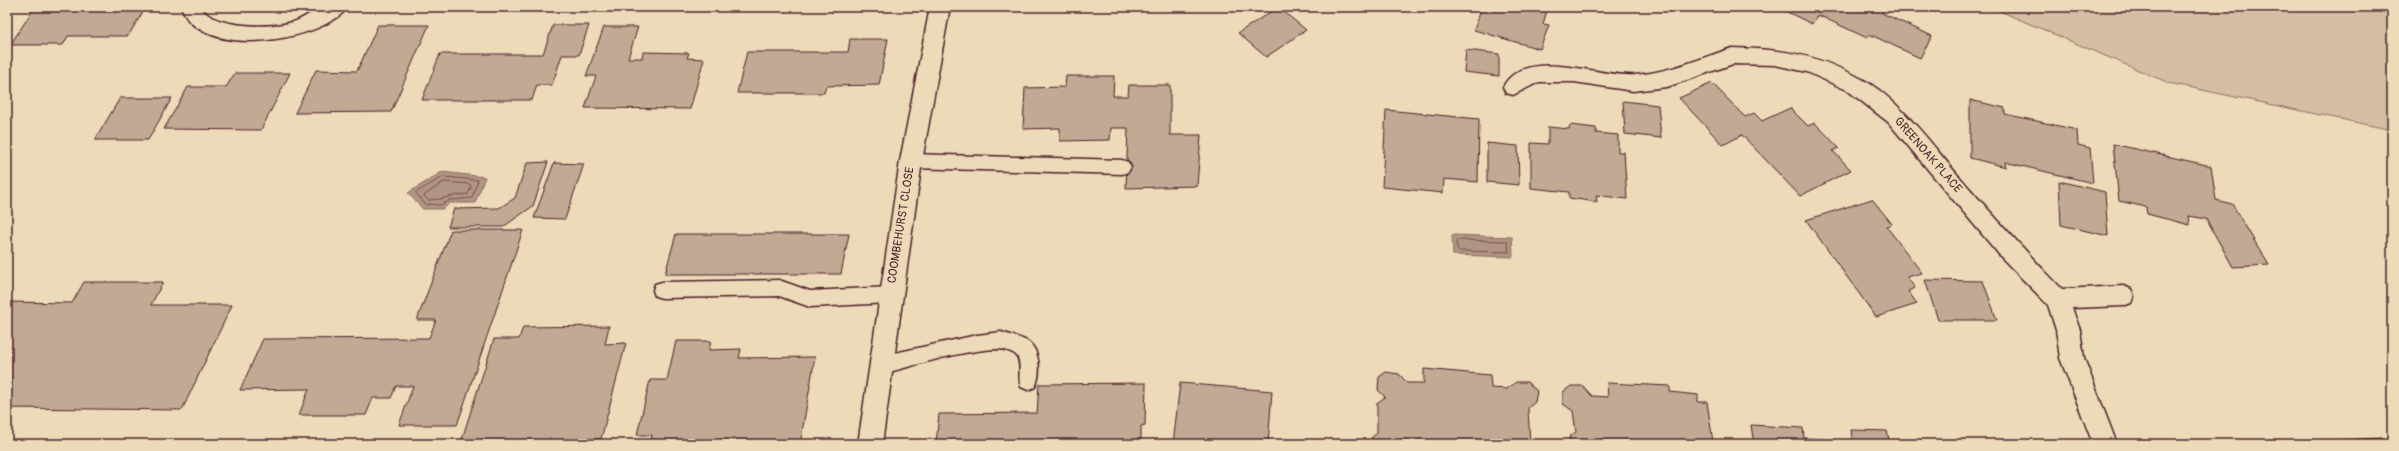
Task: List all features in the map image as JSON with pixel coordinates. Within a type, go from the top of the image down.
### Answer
[{"type":"street","points":[[191,7],[192,11],[203,21],[226,32],[260,33],[294,29],[324,16],[338,7]]},
{"type":"street","name":"COOMBEHURST CLOSE","points":[[870,444],[890,295],[911,162],[940,7]]},
{"type":"street","name":"GREENOAK PLACE","points":[[1513,86],[1525,78],[1539,74],[1574,74],[1633,83],[1667,79],[1732,56],[1775,57],[1811,65],[1854,84],[1895,116],[2010,251],[2057,299],[2068,330],[2072,358],[2105,444]]},
{"type":"street","points":[[2057,299],[2123,296]]},
{"type":"lane","points":[[911,162],[1122,167]]},
{"type":"lane","points":[[662,290],[779,288],[810,299],[890,295]]},
{"type":"lane","points":[[880,365],[978,343],[1001,340],[1022,348],[1029,359],[1028,381]]},
{"type":"shaded area","points":[[1990,7],[2392,7],[2392,130],[2169,83]]},
{"type":"water","points":[[442,172],[485,177],[475,203],[450,203],[443,209],[423,209],[408,193]]},
{"type":"water","points":[[1452,235],[1512,237],[1513,257],[1453,255]]},
{"type":"building","points":[[35,7],[146,7],[128,36],[68,36],[63,45],[10,45]]},
{"type":"building","points":[[1278,7],[1306,30],[1266,57],[1238,33]]},
{"type":"building","points":[[1482,7],[1548,7],[1543,24],[1549,25],[1540,49],[1474,30]]},
{"type":"building","points":[[1884,7],[1882,13],[1932,36],[1920,58],[1869,34],[1867,38],[1818,15],[1812,24],[1779,8]]},
{"type":"building","points":[[378,25],[429,25],[391,112],[295,113],[316,70],[357,71]]},
{"type":"building","points":[[553,25],[589,25],[579,55],[562,55],[552,85],[537,85],[532,100],[422,100],[440,54],[543,54]]},
{"type":"building","points":[[604,27],[638,27],[628,58],[642,58],[643,52],[689,53],[687,58],[704,59],[690,109],[585,108],[596,76],[586,76]]},
{"type":"building","points":[[850,39],[888,39],[879,85],[826,86],[824,93],[737,93],[747,52],[848,52]]},
{"type":"building","points":[[1466,50],[1499,54],[1499,76],[1464,72]]},
{"type":"building","points":[[235,73],[290,73],[261,130],[164,129],[188,87],[226,87]]},
{"type":"building","points":[[1066,76],[1114,76],[1113,96],[1128,96],[1129,85],[1170,85],[1170,135],[1201,135],[1197,186],[1126,188],[1128,128],[1111,128],[1110,140],[1060,141],[1060,128],[1023,129],[1025,88],[1065,87]]},
{"type":"building","points":[[1712,83],[1745,117],[1754,113],[1762,121],[1790,108],[1808,126],[1815,123],[1839,148],[1833,151],[1851,170],[1800,196],[1742,135],[1723,145],[1679,98]]},
{"type":"building","points":[[120,98],[172,98],[148,140],[95,140]]},
{"type":"building","points":[[1970,100],[2005,108],[2005,114],[2077,130],[2078,145],[2090,148],[2093,183],[2005,162],[2006,167],[1970,158]]},
{"type":"building","points":[[1623,101],[1658,105],[1661,138],[1625,134]]},
{"type":"building","points":[[1386,110],[1479,119],[1478,182],[1444,179],[1443,193],[1382,187]]},
{"type":"building","points":[[1570,125],[1596,128],[1596,133],[1618,135],[1618,152],[1624,152],[1627,199],[1596,195],[1597,202],[1569,198],[1569,192],[1531,188],[1531,143],[1548,144],[1548,127],[1569,129]]},
{"type":"building","points":[[1487,143],[1518,146],[1519,185],[1487,182]]},
{"type":"building","points":[[2113,144],[2211,166],[2216,200],[2232,204],[2269,265],[2233,267],[2206,219],[2189,216],[2190,225],[2147,214],[2146,207],[2119,201]]},
{"type":"building","points":[[548,162],[533,206],[503,227],[448,227],[454,209],[499,208],[515,198],[527,163]]},
{"type":"building","points":[[554,163],[584,164],[565,219],[534,218]]},
{"type":"building","points":[[2059,181],[2105,192],[2108,236],[2061,225]]},
{"type":"building","points":[[1872,199],[1892,224],[1886,226],[1922,273],[1907,277],[1915,288],[1908,291],[1917,304],[1876,317],[1806,220]]},
{"type":"building","points":[[451,230],[523,230],[457,425],[399,425],[413,386],[396,386],[391,398],[373,398],[366,415],[299,415],[309,389],[240,390],[263,339],[429,338],[436,320],[417,320]]},
{"type":"building","points":[[676,234],[849,234],[841,274],[665,274]]},
{"type":"building","points":[[1925,280],[1983,281],[1997,320],[1938,320]]},
{"type":"building","points":[[84,282],[163,282],[151,305],[232,305],[182,410],[7,408],[7,302],[72,303]]},
{"type":"building","points":[[609,326],[605,344],[626,343],[601,439],[578,439],[576,444],[461,442],[494,339],[519,339],[523,327]]},
{"type":"building","points":[[676,341],[711,341],[709,350],[741,349],[739,358],[815,357],[800,444],[650,444],[652,435],[637,435],[650,380],[667,380]]},
{"type":"building","points":[[1424,369],[1490,375],[1491,388],[1507,389],[1516,382],[1527,382],[1537,391],[1535,402],[1528,408],[1530,444],[1376,444],[1371,438],[1377,433],[1377,403],[1385,397],[1378,390],[1379,377],[1386,372],[1399,374],[1407,383],[1424,383]]},
{"type":"building","points":[[1146,383],[1145,425],[1141,426],[1141,444],[936,444],[939,414],[1037,413],[1039,384]]},
{"type":"building","points":[[1180,383],[1272,391],[1268,444],[1173,444]]},
{"type":"building","points":[[1607,383],[1670,386],[1670,392],[1698,395],[1698,402],[1707,402],[1713,442],[1722,442],[1723,444],[1570,444],[1569,437],[1576,432],[1573,411],[1563,404],[1563,392],[1571,386],[1583,386],[1592,396],[1608,397]]},
{"type":"building","points":[[1751,425],[1803,428],[1804,438],[1827,439],[1828,444],[1754,444]]},
{"type":"building","points":[[1851,430],[1887,431],[1890,444],[1853,444]]},
{"type":"building","points":[[2381,438],[2384,444],[2264,444]]},
{"type":"building","points":[[2009,442],[2069,444],[2010,444]]}]
